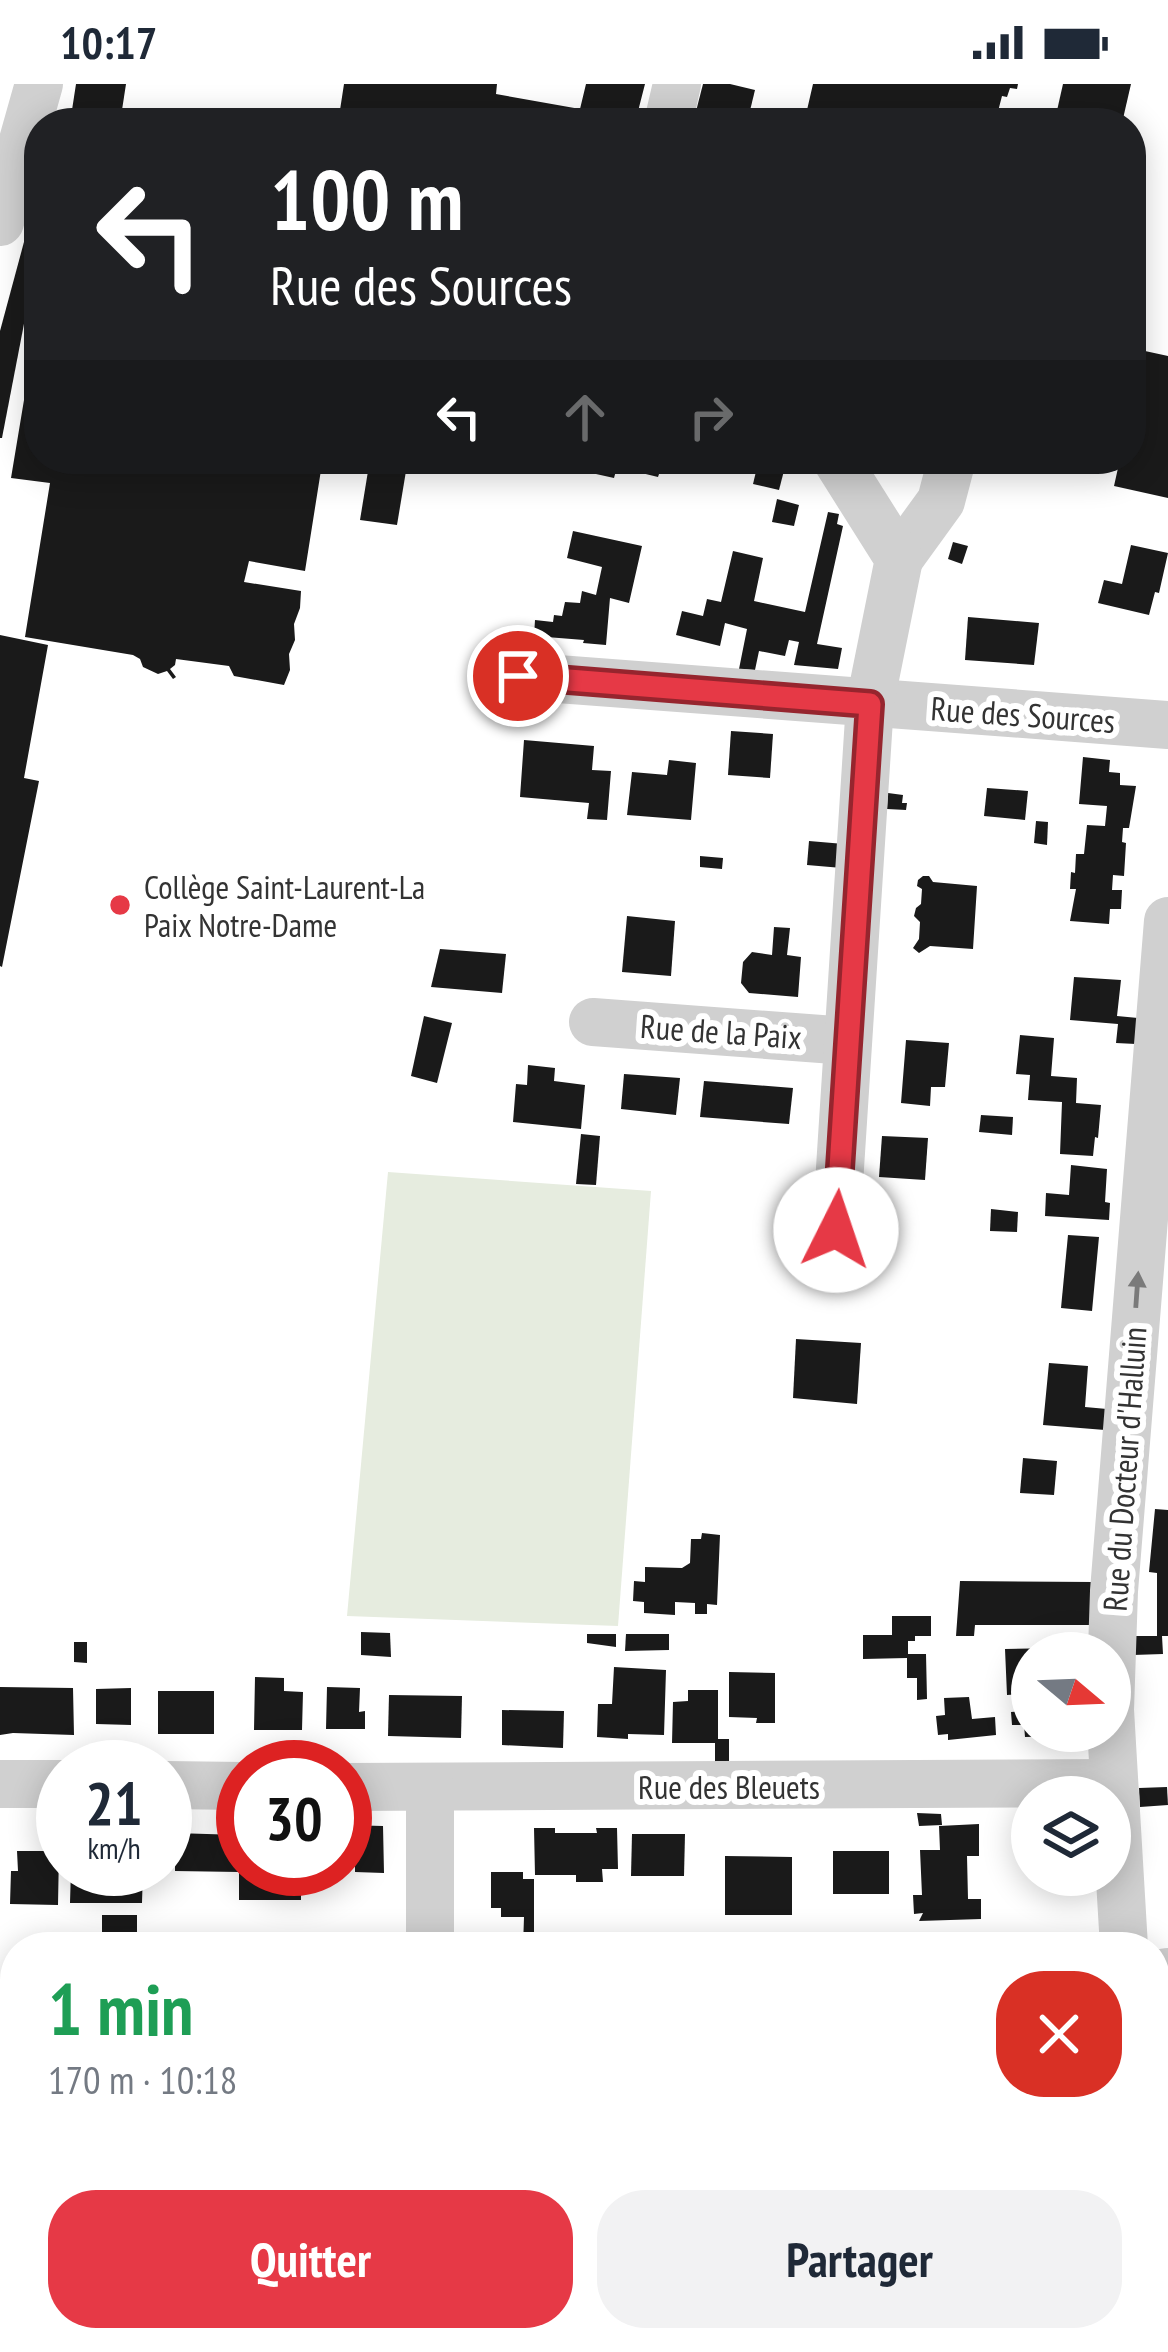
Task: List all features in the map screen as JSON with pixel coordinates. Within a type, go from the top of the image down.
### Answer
[{"type":"street","points":[[0,222],[24,137]]},
{"type":"street","points":[[845,474],[899,559],[941,501],[948,474]]},
{"type":"street","name":"Rue de la Paix","points":[[836,1230],[870,704],[899,559]]},
{"type":"street","name":"Rue des Sources","points":[[518,676],[1168,724]]},
{"type":"street","name":"Rue du Docteur d'Halluin","points":[[1113,1776],[1114,1591],[1168,921]]},
{"type":"street","name":"Rue de la Paix","points":[[593,1022],[848,1041]]},
{"type":"street","points":[[0,1784],[36,1784]]},
{"type":"street","name":"Rue des Bleuets","points":[[372,1786],[1011,1784]]},
{"type":"street","points":[[430,1787],[430,1932]]},
{"type":"street","name":"Rue du Docteur d'Halluin","points":[[1121,1896],[1123,1932]]},
{"type":"shaded area","points":[[388,1172],[651,1191],[618,1626],[347,1616]]},
{"type":"building","points":[[76,84],[126,84],[122,108],[72,108]]},
{"type":"building","points":[[344,84],[497,84],[496,94],[574,108],[340,108]]},
{"type":"building","points":[[586,84],[645,84],[639,108],[580,108]]},
{"type":"building","points":[[703,84],[755,90],[751,108],[697,108]]},
{"type":"building","points":[[813,84],[1018,84],[1007,97],[1002,96],[999,108],[807,108]]},
{"type":"building","points":[[1063,84],[1131,84],[1125,108],[1058,108]]},
{"type":"building","points":[[24,242],[24,324],[2,438],[0,438],[0,331]]},
{"type":"building","points":[[1146,351],[1168,356],[1168,498],[1114,486],[1117,474],[1146,474]]},
{"type":"building","points":[[24,400],[24,474],[320,474],[305,571],[249,561],[244,582],[301,591],[284,685],[234,676],[229,666],[176,659],[170,669],[173,679],[167,671],[158,674],[143,667],[133,655],[25,637],[50,483],[11,478]]},
{"type":"building","points":[[368,474],[406,474],[397,525],[360,520]]},
{"type":"building","points":[[755,474],[783,474],[779,490],[753,484]]},
{"type":"building","points":[[777,499],[799,505],[794,526],[772,522]]},
{"type":"building","points":[[828,512],[839,514],[837,524],[843,526],[817,644],[842,648],[838,669],[794,665],[799,642],[789,640],[785,656],[759,651],[755,670],[739,669],[747,629],[725,623],[720,646],[676,635],[682,611],[703,616],[707,599],[721,602],[733,551],[763,558],[754,601],[805,612]]},
{"type":"building","points":[[573,531],[642,546],[629,603],[610,598],[606,645],[534,636],[535,620],[553,622],[554,615],[562,616],[565,602],[580,603],[582,591],[596,595],[602,567],[567,558]]},
{"type":"building","points":[[953,542],[968,546],[962,564],[948,559]]},
{"type":"building","points":[[1131,545],[1168,553],[1149,615],[1098,603],[1104,580],[1122,584]]},
{"type":"building","points":[[968,617],[1039,623],[1034,665],[965,660]]},
{"type":"building","points":[[0,635],[48,645],[24,778],[39,781],[2,967],[0,966]]},
{"type":"building","points":[[731,731],[773,734],[770,778],[728,775]]},
{"type":"building","points":[[524,740],[594,746],[592,770],[611,771],[607,820],[587,819],[589,803],[520,797]]},
{"type":"building","points":[[1083,757],[1110,760],[1109,772],[1120,773],[1120,785],[1136,786],[1129,828],[1123,828],[1124,876],[1113,875],[1112,890],[1122,890],[1121,909],[1110,909],[1109,924],[1070,921],[1076,854],[1084,854],[1087,825],[1105,826],[1107,806],[1079,804]]},
{"type":"building","points":[[669,760],[696,763],[691,820],[627,815],[632,772],[667,775]]},
{"type":"building","points":[[987,788],[1028,791],[1025,820],[984,816]]},
{"type":"building","points":[[888,793],[903,795],[906,810],[887,809]]},
{"type":"building","points":[[1036,821],[1048,822],[1047,845],[1034,843]]},
{"type":"building","points":[[809,841],[844,844],[842,868],[807,865]]},
{"type":"building","points":[[700,856],[723,858],[722,869],[700,867]]},
{"type":"building","points":[[923,876],[933,882],[977,886],[973,949],[930,946],[919,953],[913,948],[919,939],[920,922],[914,916],[921,904],[922,889],[917,886]]},
{"type":"building","points":[[627,916],[675,921],[671,976],[622,972]]},
{"type":"building","points":[[774,927],[790,928],[787,955],[801,957],[798,997],[749,993],[741,983],[743,962],[752,952],[772,955]]},
{"type":"building","points":[[440,949],[506,954],[502,993],[431,987]]},
{"type":"building","points":[[1074,977],[1121,980],[1117,1016],[1138,1018],[1136,1044],[1116,1043],[1118,1024],[1070,1020]]},
{"type":"building","points":[[424,1016],[452,1023],[437,1083],[411,1076]]},
{"type":"building","points":[[1020,1035],[1054,1038],[1051,1076],[1077,1078],[1076,1103],[1101,1105],[1093,1156],[1060,1154],[1062,1102],[1028,1100],[1030,1075],[1016,1074]]},
{"type":"building","points":[[906,1040],[949,1043],[945,1087],[931,1087],[930,1106],[901,1103]]},
{"type":"building","points":[[528,1065],[555,1068],[554,1081],[585,1085],[581,1129],[513,1122],[516,1084],[527,1085]]},
{"type":"building","points":[[624,1074],[680,1078],[676,1115],[621,1109]]},
{"type":"building","points":[[704,1081],[793,1088],[789,1124],[700,1117]]},
{"type":"building","points":[[981,1115],[1013,1117],[1012,1135],[979,1132]]},
{"type":"building","points":[[581,1134],[600,1136],[596,1185],[576,1184]]},
{"type":"building","points":[[882,1136],[928,1138],[925,1180],[879,1177]]},
{"type":"building","points":[[1071,1165],[1107,1169],[1109,1220],[1045,1216],[1046,1193],[1069,1195]]},
{"type":"building","points":[[991,1209],[1018,1212],[1017,1232],[990,1231]]},
{"type":"building","points":[[1068,1235],[1099,1237],[1092,1311],[1061,1308]]},
{"type":"building","points":[[796,1339],[861,1343],[857,1404],[793,1398]]},
{"type":"building","points":[[1049,1363],[1088,1366],[1085,1407],[1107,1409],[1105,1430],[1043,1425]]},
{"type":"building","points":[[1023,1458],[1057,1461],[1054,1495],[1020,1493]]},
{"type":"building","points":[[1155,1509],[1168,1510],[1168,1636],[1162,1636],[1163,1654],[1133,1655],[1133,1636],[1157,1636],[1157,1573],[1149,1572]]},
{"type":"building","points":[[702,1533],[720,1535],[717,1605],[707,1604],[707,1614],[695,1614],[695,1603],[675,1602],[675,1615],[644,1613],[644,1602],[633,1601],[634,1581],[645,1582],[645,1567],[682,1568],[690,1563],[691,1539],[701,1539]]},
{"type":"building","points":[[960,1581],[1093,1582],[1090,1625],[975,1625],[974,1636],[956,1636]]},
{"type":"building","points":[[892,1616],[931,1616],[931,1636],[908,1641],[908,1654],[926,1654],[927,1699],[917,1700],[917,1678],[907,1678],[907,1658],[863,1659],[863,1635],[892,1635]]},
{"type":"building","points":[[361,1632],[390,1633],[391,1657],[361,1655]]},
{"type":"building","points":[[587,1634],[616,1634],[616,1647],[587,1643]]},
{"type":"building","points":[[626,1634],[669,1634],[669,1650],[625,1651]]},
{"type":"building","points":[[74,1642],[87,1642],[87,1663],[74,1662]]},
{"type":"building","points":[[1005,1649],[1011,1649],[1011,1695],[1007,1695]]},
{"type":"building","points":[[614,1667],[666,1670],[664,1735],[597,1737],[598,1704],[612,1704]]},
{"type":"building","points":[[729,1672],[775,1673],[775,1723],[729,1717]]},
{"type":"building","points":[[255,1677],[284,1678],[284,1691],[303,1692],[302,1730],[254,1730]]},
{"type":"building","points":[[0,1687],[73,1688],[74,1735],[0,1735]]},
{"type":"building","points":[[327,1687],[360,1688],[359,1712],[365,1711],[365,1729],[326,1729]]},
{"type":"building","points":[[131,1688],[131,1725],[96,1724],[96,1689]]},
{"type":"building","points":[[688,1690],[718,1690],[718,1739],[729,1739],[729,1764],[715,1764],[715,1743],[672,1743],[673,1702],[688,1701]]},
{"type":"building","points":[[158,1691],[214,1691],[214,1734],[158,1734]]},
{"type":"building","points":[[389,1695],[462,1696],[461,1738],[388,1736]]},
{"type":"building","points":[[969,1697],[972,1719],[995,1717],[996,1735],[948,1740],[948,1734],[938,1735],[936,1716],[945,1715],[944,1698]]},
{"type":"building","points":[[502,1710],[564,1711],[563,1748],[502,1745]]},
{"type":"building","points":[[1167,1787],[1168,1805],[1140,1807],[1139,1788]]},
{"type":"building","points":[[917,1813],[941,1814],[942,1825],[919,1826]]},
{"type":"building","points":[[979,1824],[979,1856],[967,1856],[968,1899],[981,1899],[981,1919],[919,1921],[923,1913],[914,1914],[913,1895],[922,1895],[920,1850],[940,1850],[939,1826]]},
{"type":"building","points":[[372,1826],[383,1826],[384,1873],[372,1873]]},
{"type":"building","points":[[534,1828],[597,1833],[596,1828],[617,1828],[618,1869],[602,1869],[603,1882],[576,1882],[576,1875],[535,1875]]},
{"type":"building","points":[[192,1834],[216,1834],[216,1872],[192,1871]]},
{"type":"building","points":[[632,1834],[685,1834],[684,1876],[631,1876]]},
{"type":"building","points":[[17,1851],[36,1851],[36,1896],[58,1896],[58,1905],[10,1904],[11,1871],[18,1871]]},
{"type":"building","points":[[833,1851],[889,1851],[889,1894],[833,1894]]},
{"type":"building","points":[[725,1856],[792,1857],[792,1915],[725,1915]]},
{"type":"building","points":[[491,1872],[523,1872],[523,1879],[534,1879],[534,1932],[524,1932],[524,1917],[501,1917],[501,1908],[491,1908]]},
{"type":"building","points":[[70,1896],[142,1896],[142,1903],[70,1903]]},
{"type":"building","points":[[239,1896],[301,1896],[301,1900],[239,1900]]},
{"type":"building","points":[[102,1915],[137,1915],[137,1932],[102,1932]]},
{"type":"place","name":"Collège Saint-Laurent-La Paix Notre-Dame","points":[[120,905]]},
{"type":"route","points":[[518,676],[870,704],[836,1230]]}]
